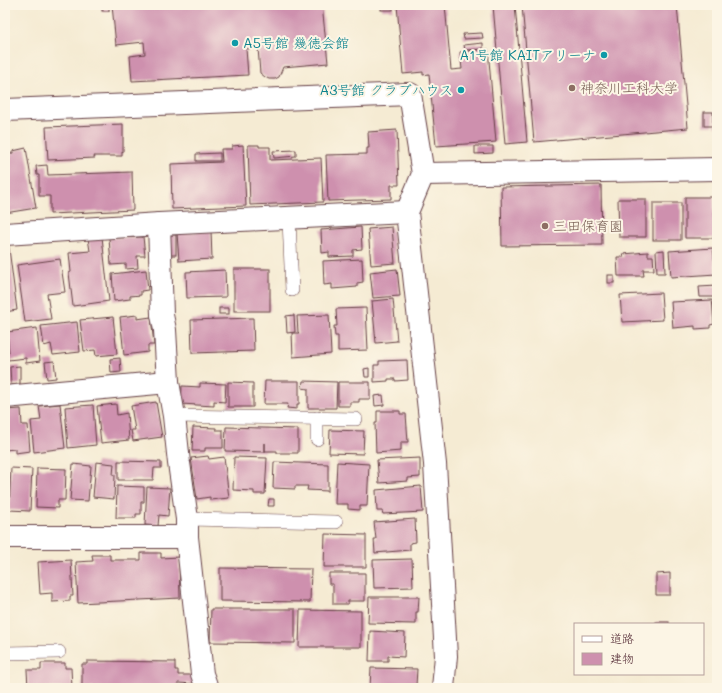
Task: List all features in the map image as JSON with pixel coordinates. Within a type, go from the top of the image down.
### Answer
[{"type":"street","points":[[5,110],[410,94],[422,174],[407,212],[435,464],[446,656],[443,688]]},
{"type":"street","points":[[422,174],[717,169]]},
{"type":"street","points":[[5,234],[159,224],[289,219],[407,212]]},
{"type":"street","points":[[159,224],[162,315],[165,330],[168,382],[174,416],[202,674],[207,688]]},
{"type":"street","points":[[5,397],[168,382]]},
{"type":"street","points":[[5,537],[187,528]]},
{"type":"lane","points":[[289,219],[292,290]]},
{"type":"lane","points":[[174,416],[356,419]]},
{"type":"lane","points":[[317,418],[317,439]]},
{"type":"lane","points":[[187,528],[336,522]]},
{"type":"lane","points":[[5,653],[59,652]]},
{"type":"building","points":[[102,5],[109,5],[109,11],[102,11]]},
{"type":"building","name":"A5号館 幾徳会館","points":[[112,5],[322,5],[328,63],[283,67],[279,77],[269,79],[260,73],[258,48],[246,49],[248,75],[132,81],[130,56],[145,54],[144,42],[116,45]]},
{"type":"building","points":[[381,5],[393,5],[393,10],[381,10]]},
{"type":"building","name":"A3号館 クラブハウス","points":[[397,5],[445,5],[451,70],[462,69],[460,52],[488,49],[496,142],[436,146],[429,74],[423,75],[423,72],[403,74]]},
{"type":"building","points":[[493,5],[515,5],[527,142],[505,144]]},
{"type":"building","name":"A1号館 KAITアリーナ","points":[[522,5],[677,5],[688,128],[534,142]]},
{"type":"building","points":[[482,33],[483,38],[464,39],[463,34]]},
{"type":"building","points":[[483,43],[483,49],[465,50],[464,45]]},
{"type":"building","points":[[704,112],[713,112],[713,126],[704,126]]},
{"type":"building","points":[[715,112],[717,112],[717,127],[715,127]]},
{"type":"building","points":[[123,124],[122,156],[94,156],[95,158],[48,160],[46,127]]},
{"type":"building","points":[[397,130],[399,185],[391,185],[391,199],[328,201],[326,155],[367,154],[367,148],[369,148],[368,132]]},
{"type":"building","points":[[243,145],[246,206],[172,209],[171,164],[222,162],[221,149],[232,149],[232,146]]},
{"type":"building","points":[[248,145],[270,147],[270,160],[321,158],[323,202],[250,205]]},
{"type":"building","points":[[475,146],[493,146],[493,153],[475,154]]},
{"type":"building","points":[[26,148],[36,208],[5,213],[5,154],[13,153],[13,151]]},
{"type":"building","points":[[296,150],[296,156],[274,158],[273,151]]},
{"type":"building","points":[[220,153],[220,161],[196,161],[196,154]]},
{"type":"building","points":[[47,165],[48,175],[132,172],[133,210],[50,214],[50,196],[39,196],[39,175],[37,175],[36,166]]},
{"type":"building","points":[[601,185],[602,245],[502,246],[501,187]]},
{"type":"building","points":[[685,197],[714,197],[715,238],[685,238]]},
{"type":"building","points":[[618,199],[646,199],[646,237],[619,237]]},
{"type":"building","points":[[653,203],[681,203],[681,240],[653,240]]},
{"type":"building","points":[[361,227],[362,249],[353,250],[353,256],[329,257],[329,252],[322,253],[321,230]]},
{"type":"building","points":[[392,227],[395,263],[371,265],[368,229]]},
{"type":"building","points":[[211,231],[212,259],[179,261],[177,233]]},
{"type":"building","points":[[167,235],[176,235],[176,255],[167,255]]},
{"type":"building","points":[[102,237],[109,301],[73,306],[69,273],[71,272],[69,253],[90,251],[88,238]]},
{"type":"building","points":[[143,237],[145,256],[137,256],[138,268],[126,269],[126,264],[111,265],[109,238]]},
{"type":"building","points":[[8,241],[17,310],[5,312],[5,242]]},
{"type":"building","points":[[713,248],[716,274],[671,277],[669,251]]},
{"type":"building","points":[[664,250],[665,273],[657,273],[656,251]]},
{"type":"building","points":[[648,252],[648,256],[653,256],[654,270],[643,270],[644,276],[618,276],[617,257],[624,257],[623,254]]},
{"type":"building","points":[[60,259],[65,292],[47,294],[51,319],[25,322],[17,265]]},
{"type":"building","points":[[362,259],[363,282],[357,283],[357,287],[332,289],[332,284],[324,285],[323,261]]},
{"type":"building","points":[[234,269],[270,269],[270,311],[234,311]]},
{"type":"building","points":[[397,269],[400,296],[373,298],[370,272]]},
{"type":"building","points":[[146,270],[148,290],[141,291],[141,295],[130,296],[130,299],[114,301],[112,274]]},
{"type":"building","points":[[225,270],[226,297],[187,298],[186,272]]},
{"type":"building","points":[[608,275],[614,275],[614,283],[608,283]]},
{"type":"building","points":[[717,286],[717,297],[700,297],[699,287]]},
{"type":"building","points":[[661,293],[663,320],[622,322],[620,295]]},
{"type":"building","points":[[393,299],[397,341],[376,343],[372,301]]},
{"type":"building","points":[[712,300],[714,324],[710,325],[710,328],[695,329],[695,326],[673,328],[671,302]]},
{"type":"building","points":[[219,308],[229,308],[229,314],[219,314]]},
{"type":"building","points":[[366,308],[368,350],[338,351],[338,336],[335,336],[334,326],[337,326],[336,309]]},
{"type":"building","points":[[137,315],[137,319],[151,317],[154,345],[148,345],[148,352],[124,355],[120,317]]},
{"type":"building","points":[[294,315],[295,332],[287,333],[286,316]]},
{"type":"building","points":[[329,315],[331,354],[293,357],[292,333],[299,333],[297,316]]},
{"type":"building","points":[[113,317],[117,354],[96,356],[95,350],[84,351],[80,320]]},
{"type":"building","points":[[253,318],[254,351],[192,353],[191,320]]},
{"type":"building","points":[[77,322],[80,352],[53,355],[51,344],[44,346],[41,326]]},
{"type":"building","points":[[37,328],[40,361],[26,363],[26,358],[8,360],[7,353],[9,352],[7,332]]},
{"type":"building","points":[[120,358],[121,372],[111,373],[110,359]]},
{"type":"building","points":[[407,360],[408,380],[395,381],[395,379],[388,379],[388,381],[374,382],[374,365],[379,365],[379,361]]},
{"type":"building","points":[[54,361],[56,378],[47,379],[45,362]]},
{"type":"building","points":[[20,366],[20,384],[11,385],[10,367]]},
{"type":"building","points":[[369,368],[369,377],[365,377],[364,369]]},
{"type":"building","points":[[265,381],[299,381],[299,404],[297,404],[297,409],[287,408],[288,404],[264,404]]},
{"type":"building","points":[[303,381],[337,382],[336,408],[308,408],[308,389],[302,388]]},
{"type":"building","points":[[228,382],[253,383],[253,407],[228,407]]},
{"type":"building","points":[[338,382],[370,382],[370,399],[359,399],[359,402],[350,402],[350,406],[338,406]]},
{"type":"building","points":[[200,383],[226,384],[225,402],[214,401],[214,406],[181,404],[182,386],[200,387]]},
{"type":"building","points":[[383,395],[384,405],[375,406],[374,396]]},
{"type":"building","points":[[156,402],[162,437],[133,441],[131,430],[135,430],[131,406]]},
{"type":"building","points":[[60,404],[65,448],[34,452],[31,421],[41,420],[39,406]]},
{"type":"building","points":[[116,404],[117,415],[127,413],[129,440],[101,443],[97,406]]},
{"type":"building","points":[[93,405],[96,445],[68,448],[65,407]]},
{"type":"building","points":[[21,409],[22,425],[28,425],[30,451],[15,453],[15,449],[5,450],[5,410]]},
{"type":"building","points":[[377,411],[400,411],[400,414],[406,414],[408,442],[401,442],[401,451],[376,453],[375,423],[377,423]]},
{"type":"building","points":[[193,427],[216,428],[216,430],[223,430],[223,448],[205,448],[205,451],[192,451]]},
{"type":"building","points":[[226,427],[298,429],[298,453],[277,453],[277,451],[225,451]]},
{"type":"building","points":[[330,430],[364,431],[363,454],[329,453]]},
{"type":"building","points":[[208,456],[209,459],[224,457],[229,498],[210,500],[210,497],[197,499],[191,458]]},
{"type":"building","points":[[234,457],[267,458],[265,494],[254,494],[254,491],[233,490]]},
{"type":"building","points":[[420,458],[420,477],[408,478],[408,481],[379,483],[377,460]]},
{"type":"building","points":[[118,461],[161,462],[161,468],[154,468],[153,480],[118,480]]},
{"type":"building","points":[[96,462],[114,464],[114,499],[93,497]]},
{"type":"building","points":[[274,462],[328,464],[328,491],[307,490],[308,486],[295,486],[295,489],[273,488]]},
{"type":"building","points":[[337,462],[369,464],[367,506],[360,506],[360,510],[348,509],[348,504],[335,504]]},
{"type":"building","points":[[73,464],[91,466],[88,501],[70,500]]},
{"type":"building","points":[[11,468],[32,469],[30,511],[9,510]]},
{"type":"building","points":[[37,468],[66,469],[65,500],[58,500],[58,508],[36,507]]},
{"type":"building","points":[[117,486],[144,487],[144,502],[141,502],[141,514],[136,514],[136,518],[116,518]]},
{"type":"building","points":[[421,486],[423,512],[383,514],[382,511],[377,511],[376,490]]},
{"type":"building","points":[[147,487],[170,488],[168,516],[159,515],[158,526],[145,525]]},
{"type":"building","points":[[269,499],[274,499],[274,506],[268,506]]},
{"type":"building","points":[[415,519],[416,542],[410,543],[410,550],[375,553],[374,539],[376,539],[374,522]]},
{"type":"building","points":[[325,534],[366,535],[366,567],[324,567]]},
{"type":"building","points":[[141,553],[161,553],[161,558],[179,557],[180,598],[78,603],[76,562],[93,561],[92,555],[110,555],[110,560],[141,560]]},
{"type":"building","points":[[412,559],[413,587],[374,588],[373,560]]},
{"type":"building","points":[[71,560],[73,596],[70,596],[70,601],[52,602],[52,593],[40,594],[38,562]]},
{"type":"building","points":[[220,568],[311,569],[310,602],[220,601]]},
{"type":"building","points":[[329,573],[365,573],[365,601],[348,601],[348,604],[333,604],[333,584],[329,584]]},
{"type":"building","points":[[670,573],[670,595],[656,595],[656,574]]},
{"type":"building","points":[[369,597],[419,597],[418,612],[416,612],[416,624],[368,623]]},
{"type":"building","points":[[211,609],[295,609],[295,643],[210,642]]},
{"type":"building","points":[[300,610],[361,611],[361,647],[299,647]]},
{"type":"building","points":[[656,622],[669,622],[669,623]]},
{"type":"building","points":[[370,631],[405,633],[404,657],[388,656],[388,661],[369,661]]},
{"type":"building","points":[[87,661],[175,662],[175,670],[178,670],[178,675],[194,675],[193,684],[178,683],[178,688],[82,688],[82,664],[87,664]]},
{"type":"building","points":[[41,663],[65,663],[65,668],[71,668],[72,688],[28,688],[27,670],[41,670]]},
{"type":"building","points":[[371,668],[417,669],[416,685],[414,688],[370,688]]},
{"type":"place","name":"A5号館 幾徳会館","points":[[235,43]]},
{"type":"place","name":"A1号館 KAITアリーナ","points":[[604,55]]},
{"type":"place","name":"神奈川工科大学","points":[[572,88]]},
{"type":"place","name":"A3号館 クラブハウス","points":[[461,90]]},
{"type":"place","name":"三田保育園","points":[[545,226]]}]
